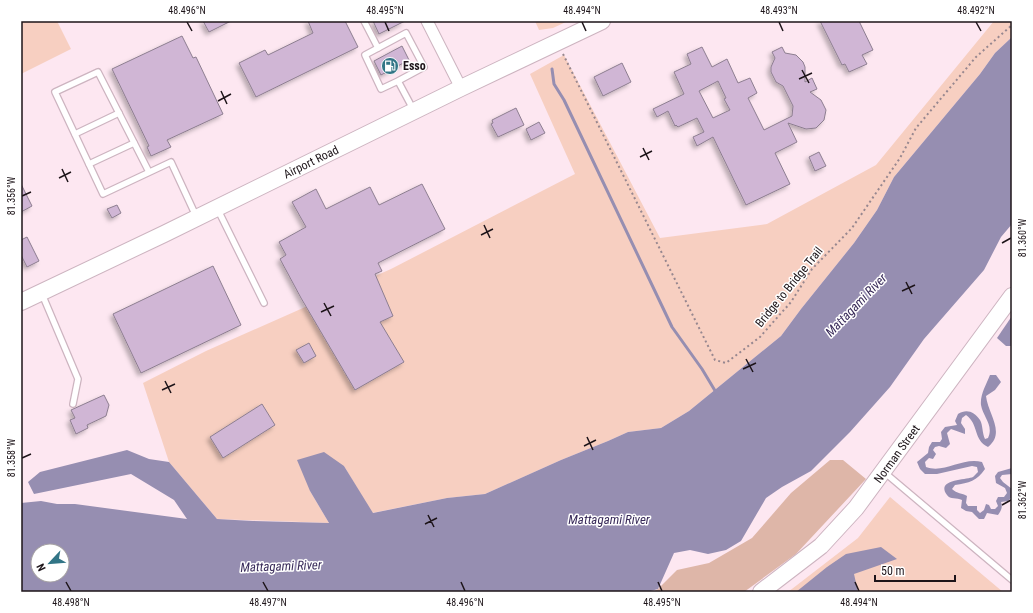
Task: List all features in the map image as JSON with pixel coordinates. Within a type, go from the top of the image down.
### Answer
[{"type":"main road","name":"Airport Road","points":[[21,302],[602,21]]},
{"type":"main road","name":"Norman Street","points":[[761,592],[821,546],[856,508],[884,472],[1012,296]]},
{"type":"street","points":[[427,21],[461,88]]},
{"type":"lane","points":[[364,21],[378,48]]},
{"type":"lane","points":[[406,33],[424,68],[398,81],[381,89],[365,55],[406,33]]},
{"type":"lane","points":[[149,172],[98,72],[55,92],[103,194],[171,162],[197,218]]},
{"type":"lane","points":[[398,81],[414,111]]},
{"type":"lane","points":[[75,134],[119,113]]},
{"type":"lane","points":[[89,164],[134,143]]},
{"type":"lane","points":[[217,208],[264,303]]},
{"type":"lane","points":[[41,292],[78,379],[73,404]]},
{"type":"lane","points":[[884,472],[1012,580]]},
{"type":"path","name":"Bridge to Bridge Trail","points":[[558,42],[715,360],[726,363],[760,337],[791,302],[812,270],[852,228],[900,158],[916,128],[976,57],[1012,25]]},
{"type":"shaded area","points":[[21,21],[57,21],[71,49],[21,74]]},
{"type":"shaded area","points":[[535,21],[568,21],[553,28],[539,30]]},
{"type":"shaded area","points":[[994,21],[1012,21],[1012,37],[995,53],[980,74],[894,177],[877,210],[854,243],[781,336],[689,411],[661,428],[628,432],[485,494],[447,498],[372,513],[344,466],[310,491],[329,523],[217,519],[169,462],[143,383],[206,351],[391,269],[575,174],[530,74],[564,55],[660,238],[767,224],[876,165]]},
{"type":"shaded area","points":[[830,460],[843,460],[866,479],[796,554],[744,592],[653,592],[677,570],[709,563],[752,538],[791,493]]},
{"type":"shaded area","points":[[890,497],[1003,592],[788,592],[858,538]]},
{"type":"water","name":"Mattagami River","points":[[1012,37],[1012,224],[1001,237],[984,270],[924,339],[890,387],[850,432],[811,471],[782,487],[766,498],[741,541],[726,550],[708,554],[690,550],[674,553],[658,589],[647,592],[21,592],[21,503],[41,501],[57,504],[75,504],[187,519],[174,500],[131,474],[34,494],[28,482],[40,472],[127,450],[149,459],[169,462],[217,519],[329,523],[310,491],[297,460],[324,452],[344,466],[373,513],[447,498],[485,494],[628,432],[661,428],[689,411],[781,336],[854,243],[877,210],[894,177],[980,74],[995,53]]},
{"type":"water","points":[[1012,316],[1012,346],[1006,346],[997,338]]},
{"type":"water","points":[[990,375],[996,375],[1001,382],[995,390],[986,396],[996,429],[996,436],[993,442],[988,447],[983,444],[973,423],[966,415],[962,418],[961,423],[965,429],[965,434],[951,429],[947,433],[950,444],[946,448],[939,446],[935,447],[933,450],[936,454],[933,459],[929,458],[925,462],[926,467],[933,469],[967,462],[982,462],[985,469],[976,479],[955,485],[952,489],[967,496],[966,503],[968,506],[977,506],[977,510],[980,513],[984,510],[986,504],[989,505],[991,509],[995,509],[998,506],[996,501],[998,497],[1004,497],[1007,493],[1005,488],[996,483],[995,476],[998,472],[1012,468],[1012,474],[1002,475],[1000,478],[1012,489],[1012,497],[1008,501],[1001,502],[1002,506],[998,515],[987,513],[984,519],[979,519],[972,512],[961,508],[962,500],[948,497],[944,490],[948,483],[973,477],[978,472],[977,467],[972,466],[937,474],[925,474],[920,469],[917,462],[928,453],[932,442],[940,442],[942,439],[941,432],[945,427],[957,425],[955,421],[958,414],[961,412],[967,411],[978,417],[981,422],[985,439],[988,438],[990,429],[982,409],[981,398]]},
{"type":"water","points":[[881,547],[897,559],[854,574],[858,592],[796,592],[846,554]]},
{"type":"building","points":[[203,21],[231,21],[209,32]]},
{"type":"building","points":[[308,21],[345,21],[358,47],[256,97],[239,63],[265,50],[268,55],[313,33]]},
{"type":"building","points":[[373,21],[405,21],[379,34]]},
{"type":"building","points":[[820,21],[859,21],[873,50],[862,55],[867,64],[849,72],[845,64],[842,65]]},
{"type":"building","points":[[182,36],[193,58],[196,57],[223,114],[167,140],[171,147],[151,156],[147,147],[149,146],[112,69]]},
{"type":"building","points":[[402,46],[409,60],[381,75],[374,61]]},
{"type":"building","points":[[702,47],[712,67],[727,59],[738,83],[750,78],[757,93],[748,98],[764,130],[792,116],[793,106],[783,86],[776,82],[771,72],[771,67],[775,58],[772,52],[782,47],[785,53],[796,55],[803,62],[805,67],[805,82],[812,78],[817,89],[810,92],[821,100],[826,110],[824,120],[816,128],[806,129],[788,123],[797,142],[775,153],[790,184],[746,205],[713,137],[697,146],[693,137],[704,132],[697,118],[678,127],[676,125],[675,126],[668,111],[657,117],[653,109],[684,94],[674,72],[691,64],[687,54]],"holes":[[[718,81],[726,98],[724,99],[730,110],[713,118],[699,91]]]},
{"type":"building","points":[[622,63],[631,82],[603,96],[594,77]]},
{"type":"building","points":[[516,108],[524,125],[498,137],[491,124],[493,123],[492,120]]},
{"type":"building","points":[[539,122],[545,133],[531,140],[526,129]]},
{"type":"building","points":[[819,152],[826,166],[815,171],[809,157]]},
{"type":"building","points":[[21,184],[32,206],[21,212]]},
{"type":"building","points":[[422,184],[445,229],[378,263],[382,271],[375,274],[393,316],[380,322],[404,362],[355,390],[280,259],[286,255],[279,242],[306,227],[292,202],[316,189],[326,209],[370,187],[379,205]]},
{"type":"building","points":[[117,205],[121,213],[112,218],[107,209]]},
{"type":"building","points":[[27,237],[39,261],[27,267],[21,255],[21,240]]},
{"type":"building","points":[[213,266],[241,325],[141,373],[113,314]]},
{"type":"building","points":[[309,343],[316,356],[304,363],[296,350]]},
{"type":"building","points":[[104,395],[109,405],[106,416],[87,425],[88,428],[76,434],[70,420],[75,418],[71,410]]},
{"type":"building","points":[[262,404],[275,425],[223,458],[210,437]]},
{"type":"waterway","points":[[552,69],[554,84],[564,100],[672,327],[702,369],[717,394]]},
{"type":"place","name":"Esso","points":[[390,66]]}]
